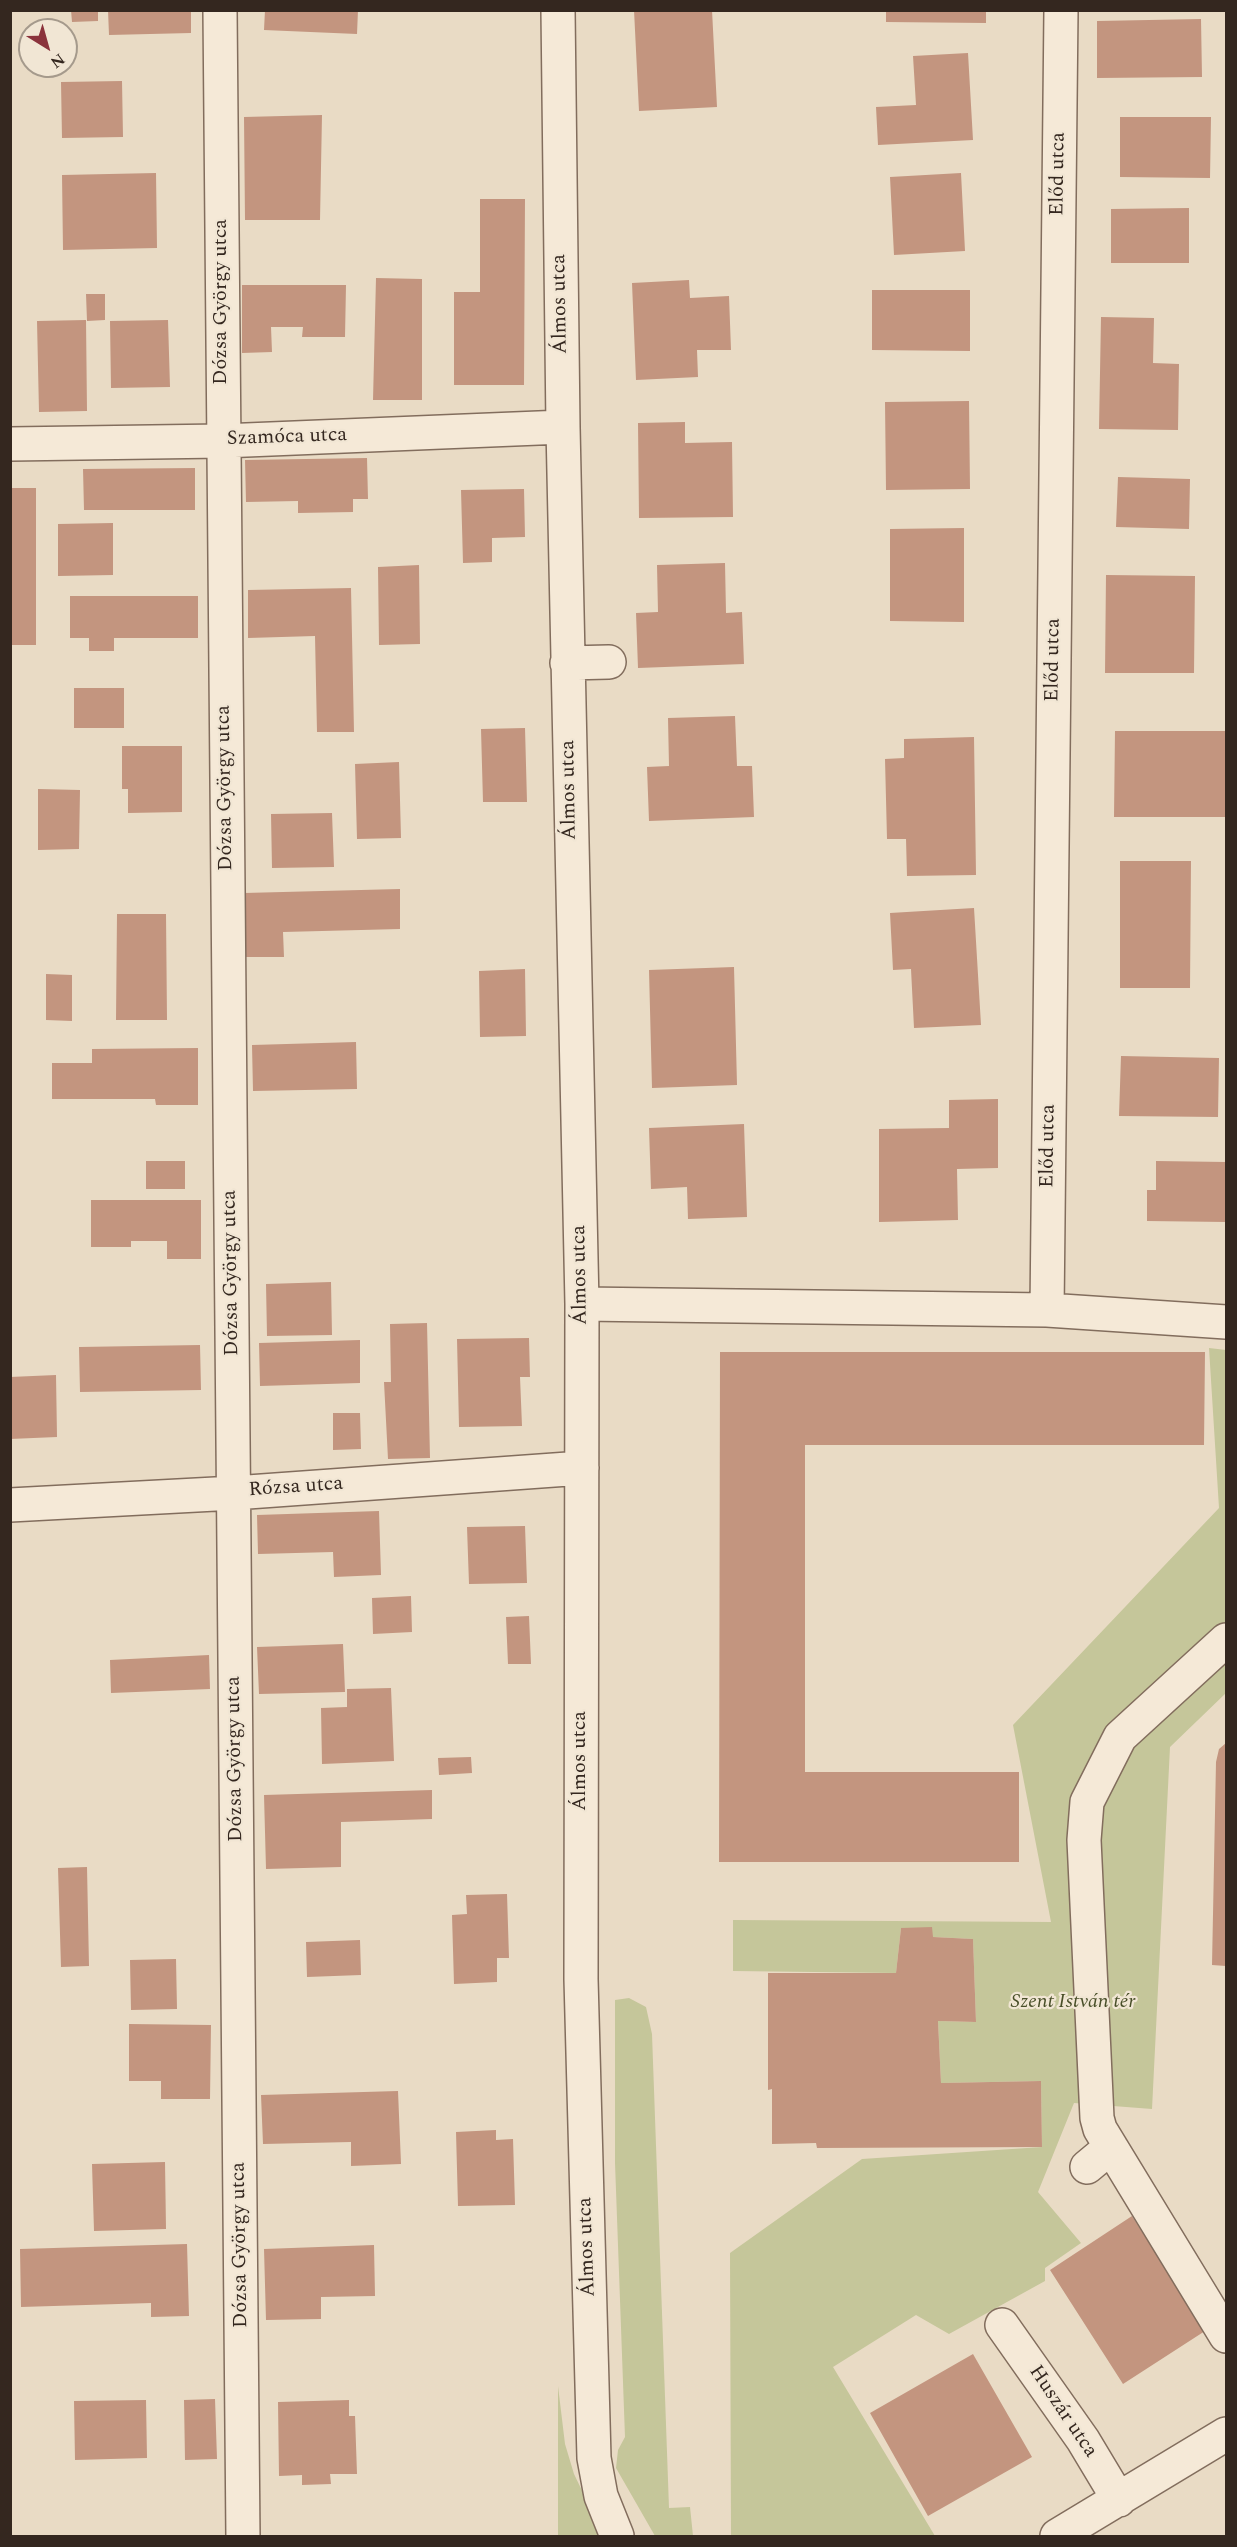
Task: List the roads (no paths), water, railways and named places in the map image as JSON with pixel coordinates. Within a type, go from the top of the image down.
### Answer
[{"type":"street","name":"Dózsa György utca","points":[[220,10],[222,441],[243,2536]]},
{"type":"street","name":"Álmos utca","points":[[558,10],[567,663],[582,1304],[581,1979],[594,2458],[601,2496],[617,2536]]},
{"type":"street","name":"Előd utca","points":[[1047,1310],[1061,10]]},
{"type":"street","name":"Szamóca utca","points":[[10,444],[222,441],[563,428]]},
{"type":"street","points":[[567,663],[609,662]]},
{"type":"street","points":[[582,1304],[1047,1310],[1227,1322]]},
{"type":"street","name":"Rózsa utca","points":[[10,1505],[234,1493],[582,1468]]},
{"type":"street","points":[[1227,1640],[1120,1737],[1087,1802],[1084,1840],[1096,2106],[1100,2148],[1227,2336]]},
{"type":"street","name":"Huszár utca","points":[[1002,2325],[1083,2440],[1119,2500]]},
{"type":"street","points":[[1057,2536],[1227,2434]]},
{"type":"park label","name":"Szent István tér","points":[[1073,2003]]}]
